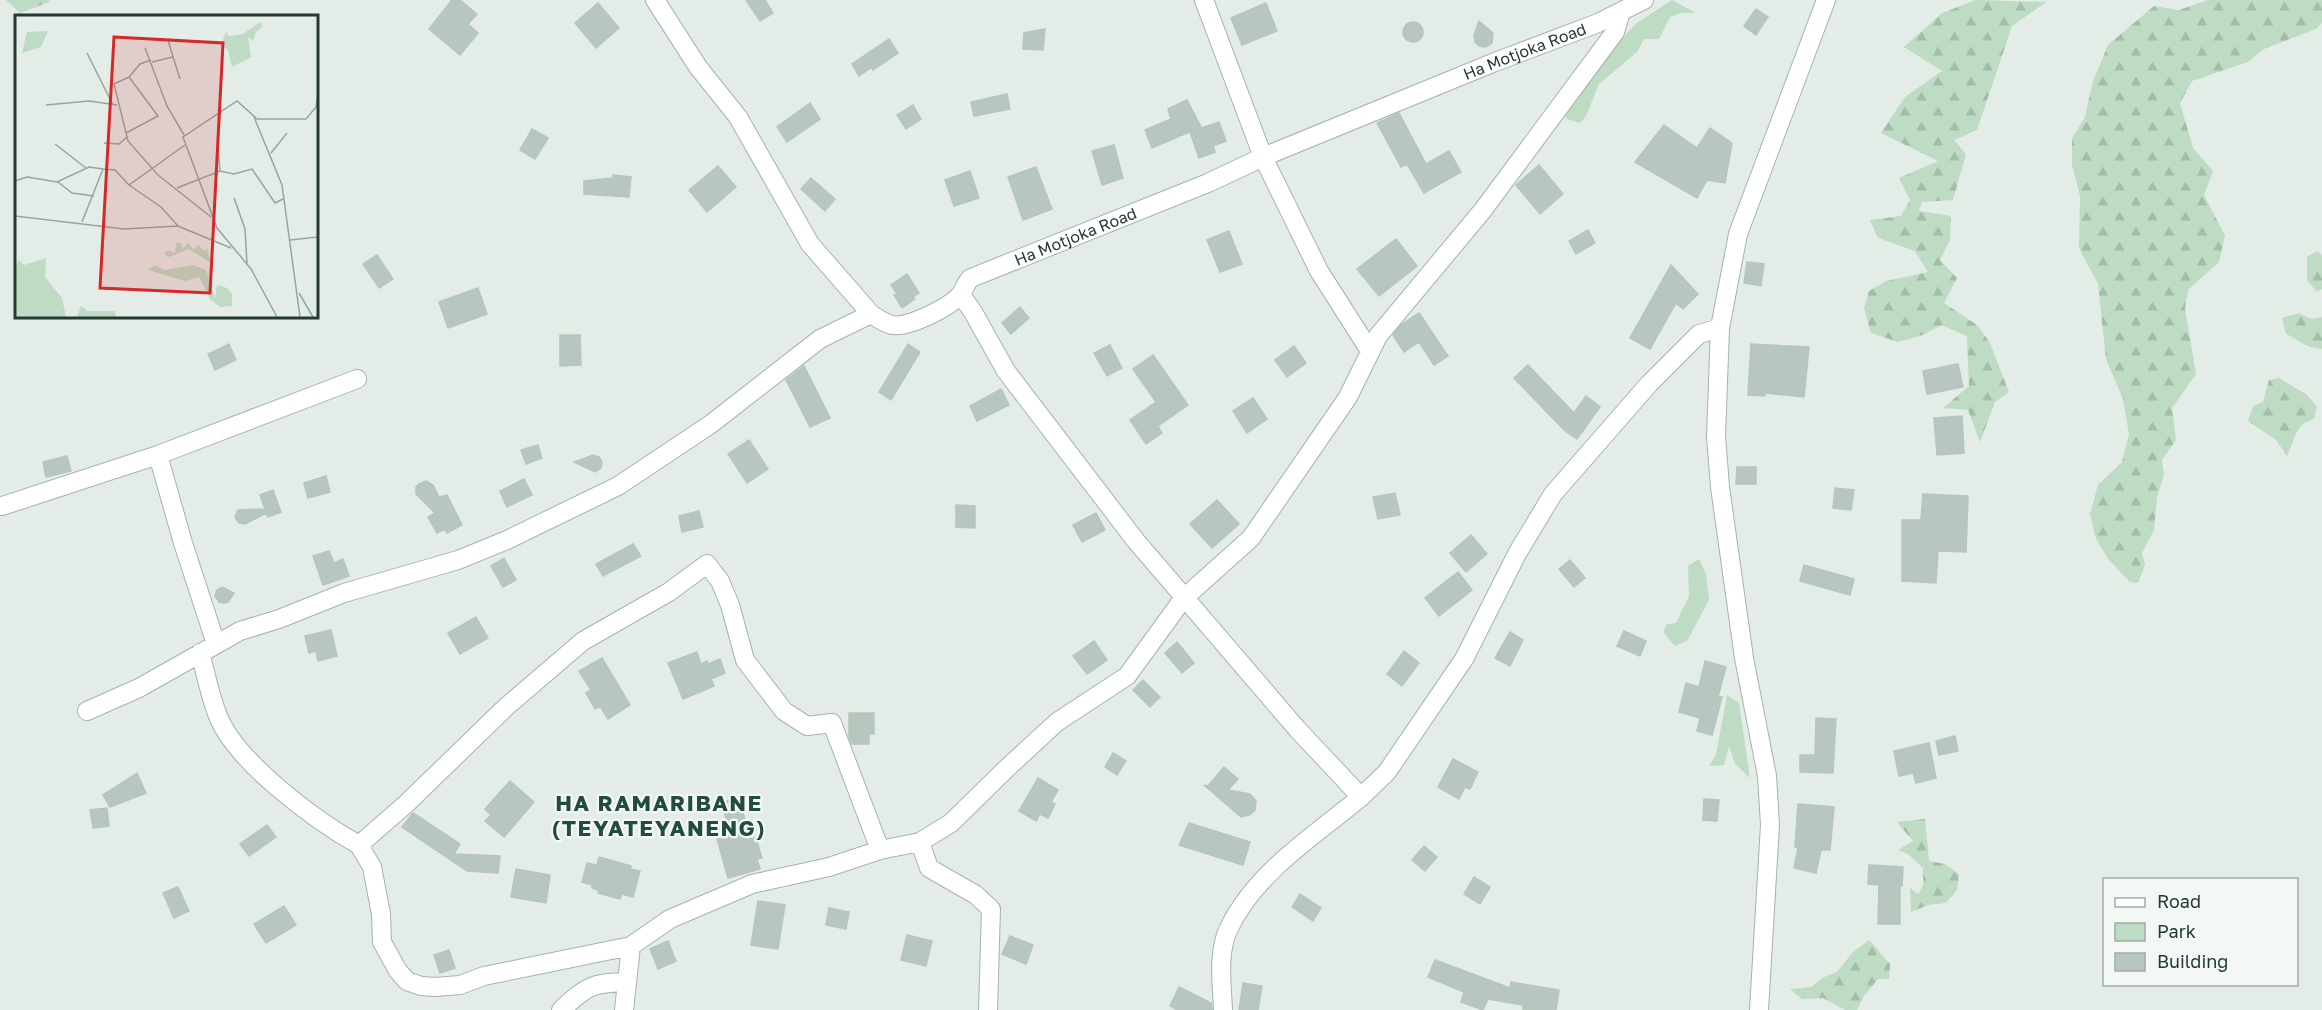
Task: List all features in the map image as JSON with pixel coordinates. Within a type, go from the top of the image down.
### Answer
[{"type":"street","name":"Ha Motjoka Road","points":[[656,0],[698,67],[738,117],[810,243],[871,314],[879,320],[897,325],[926,317],[940,310],[961,295],[965,283],[972,278],[1209,183],[1263,157],[1621,12],[1644,0]]},
{"type":"street","points":[[1204,0],[1263,157],[1319,271],[1370,351]]},
{"type":"street","points":[[1759,1010],[1770,825],[1767,776],[1737,614],[1720,487],[1716,436],[1720,328],[1738,234],[1826,0]]},
{"type":"street","points":[[200,653],[219,717],[241,751],[283,791],[318,819],[359,845],[372,867],[381,914],[382,942],[407,981],[421,986],[460,985],[484,976],[631,946],[670,919],[752,885],[829,867],[880,850],[921,842],[951,823],[1006,768],[1057,722],[1127,676],[1183,599],[1251,538],[1348,397],[1378,336],[1483,210],[1615,32],[1621,12]]},
{"type":"street","points":[[961,295],[1006,371],[1052,434],[1183,599],[1298,730],[1361,797]]},
{"type":"street","points":[[87,711],[139,688],[240,632],[344,593],[458,560],[507,540],[618,486],[711,424],[820,339],[871,314]]},
{"type":"street","points":[[1223,1010],[1223,950],[1228,929],[1266,875],[1388,772],[1464,659],[1518,552],[1553,494],[1649,384],[1699,334],[1720,328]]},
{"type":"street","points":[[2,506],[158,455],[357,379]]},
{"type":"street","points":[[158,455],[183,543],[216,644]]},
{"type":"street","points":[[359,845],[406,804],[506,707],[583,641],[669,592],[707,564],[720,581],[730,605],[745,660],[784,711],[807,726],[832,723],[880,850]]},
{"type":"street","points":[[921,842],[929,868],[976,895],[991,909],[988,1010]]},
{"type":"street","points":[[624,1010],[631,946]]},
{"type":"street","points":[[561,1010],[583,989],[598,983],[627,982]]},
{"type":"green space","points":[[6,0],[49,0],[49,2],[20,13]]},
{"type":"green space","points":[[1672,0],[1696,13],[1681,13],[1670,17],[1659,39],[1644,39],[1638,51],[1599,84],[1586,116],[1580,123],[1567,119],[1563,113],[1593,67],[1637,23]]},
{"type":"green space","points":[[1976,0],[2046,2],[2012,26],[1977,130],[1954,140],[1966,154],[1953,200],[1922,202],[1919,211],[1951,216],[1950,240],[1940,260],[1957,278],[1944,303],[1977,325],[1990,343],[2009,392],[1995,402],[1980,442],[1968,410],[1943,408],[1969,386],[1967,336],[1942,325],[1923,335],[1898,342],[1871,333],[1864,308],[1869,291],[1886,281],[1928,272],[1915,251],[1878,238],[1870,220],[1901,216],[1910,200],[1899,178],[1938,161],[1881,133],[1905,97],[1942,71],[1904,47],[1942,13]]},
{"type":"green space","points":[[2208,0],[2322,0],[2322,23],[2316,29],[2264,49],[2248,62],[2192,81],[2180,103],[2193,148],[2213,171],[2204,195],[2225,236],[2219,262],[2188,290],[2185,308],[2196,374],[2172,408],[2176,440],[2162,460],[2164,475],[2157,497],[2154,530],[2142,553],[2145,565],[2138,583],[2130,582],[2109,560],[2096,539],[2090,514],[2098,485],[2122,462],[2129,434],[2123,399],[2106,359],[2098,284],[2079,248],[2080,196],[2072,165],[2072,138],[2085,117],[2093,81],[2108,45],[2154,6],[2179,10]]},
{"type":"green space","points":[[2317,251],[2322,255],[2322,289],[2317,292],[2307,280],[2307,257]]},
{"type":"green space","points":[[2299,313],[2311,319],[2322,317],[2322,349],[2308,346],[2286,334],[2282,318]]},
{"type":"green space","points":[[2279,378],[2306,394],[2317,406],[2314,419],[2303,425],[2296,433],[2287,456],[2276,440],[2248,421],[2253,406],[2263,402],[2269,380]]},
{"type":"green space","points":[[1699,559],[1706,574],[1709,600],[1687,641],[1675,646],[1663,632],[1667,624],[1676,623],[1689,596],[1688,566]]},
{"type":"green space","points":[[1727,695],[1739,703],[1750,778],[1735,764],[1729,746],[1724,765],[1709,766],[1716,755]]},
{"type":"green space","points":[[1925,819],[1929,861],[1945,864],[1959,874],[1957,890],[1946,903],[1928,905],[1911,912],[1910,888],[1918,894],[1923,886],[1923,868],[1908,854],[1898,850],[1913,841],[1897,822]]},
{"type":"green space","points":[[1869,940],[1890,964],[1889,979],[1878,979],[1864,996],[1857,1010],[1845,1010],[1823,998],[1802,999],[1790,989],[1811,987],[1822,978],[1837,972],[1852,953]]},
{"type":"building","points":[[452,0],[460,0],[477,14],[468,24],[478,33],[460,55],[429,29]]},
{"type":"building","points":[[746,0],[765,0],[773,13],[760,21]]},
{"type":"building","points":[[598,3],[619,28],[596,48],[575,23]]},
{"type":"building","points":[[1266,3],[1277,31],[1242,45],[1231,18]]},
{"type":"building","points":[[1756,9],[1768,17],[1756,35],[1744,26]]},
{"type":"building","points":[[1479,21],[1493,33],[1492,43],[1486,47],[1479,46],[1475,42],[1474,35]]},
{"type":"building","points":[[1413,22],[1420,25],[1423,32],[1420,39],[1413,42],[1406,39],[1403,32],[1406,25]]},
{"type":"building","points":[[1045,29],[1043,50],[1023,49],[1024,33]]},
{"type":"building","points":[[889,39],[898,53],[873,70],[872,67],[859,76],[852,64]]},
{"type":"building","points":[[1007,94],[1010,109],[974,116],[971,102]]},
{"type":"building","points":[[1187,100],[1201,127],[1152,148],[1145,130],[1171,119],[1168,109]]},
{"type":"building","points":[[810,103],[820,119],[787,142],[777,127]]},
{"type":"building","points":[[913,105],[921,119],[906,129],[897,115]]},
{"type":"building","points":[[1399,113],[1426,164],[1449,151],[1461,172],[1424,193],[1407,164],[1401,167],[1377,123]]},
{"type":"building","points":[[1219,122],[1226,141],[1213,146],[1215,152],[1199,158],[1190,132]]},
{"type":"building","points":[[1664,125],[1697,148],[1710,128],[1732,143],[1725,183],[1707,180],[1697,198],[1635,162]]},
{"type":"building","points":[[532,129],[548,138],[535,159],[520,150]]},
{"type":"building","points":[[1114,145],[1123,178],[1102,185],[1092,151]]},
{"type":"building","points":[[1539,165],[1563,194],[1540,214],[1516,185]]},
{"type":"building","points":[[718,166],[736,187],[707,212],[689,190]]},
{"type":"building","points":[[1036,167],[1052,209],[1023,220],[1008,177]]},
{"type":"building","points":[[970,171],[979,198],[954,206],[945,180]]},
{"type":"building","points":[[613,175],[631,177],[629,197],[584,194],[584,181],[613,178]]},
{"type":"building","points":[[811,178],[835,199],[825,211],[801,189]]},
{"type":"building","points":[[1588,230],[1595,243],[1576,254],[1569,241]]},
{"type":"building","points":[[1229,231],[1242,264],[1220,272],[1207,240]]},
{"type":"building","points":[[1396,239],[1417,266],[1379,296],[1357,269]]},
{"type":"building","points":[[377,255],[393,279],[379,288],[363,264]]},
{"type":"building","points":[[1747,262],[1764,264],[1761,286],[1744,283]]},
{"type":"building","points":[[1671,265],[1698,294],[1683,309],[1676,303],[1650,349],[1630,338]]},
{"type":"building","points":[[907,274],[919,293],[913,297],[915,299],[902,308],[891,285]]},
{"type":"building","points":[[478,288],[487,314],[448,328],[439,302]]},
{"type":"building","points":[[1020,307],[1029,318],[1011,334],[1002,323]]},
{"type":"building","points":[[1419,313],[1448,356],[1434,365],[1419,342],[1404,352],[1393,335],[1402,324]]},
{"type":"building","points":[[560,335],[580,335],[581,365],[560,366]]},
{"type":"building","points":[[229,344],[236,360],[215,370],[208,354]]},
{"type":"building","points":[[908,344],[920,352],[891,400],[879,392]]},
{"type":"building","points":[[1751,344],[1809,347],[1804,397],[1765,393],[1765,396],[1748,395]]},
{"type":"building","points":[[1110,345],[1122,368],[1107,376],[1094,353]]},
{"type":"building","points":[[1294,346],[1306,363],[1287,377],[1275,360]]},
{"type":"building","points":[[1153,355],[1188,405],[1158,426],[1162,433],[1146,444],[1130,420],[1156,402],[1133,369]]},
{"type":"building","points":[[1958,364],[1963,387],[1927,394],[1923,371]]},
{"type":"building","points":[[1528,365],[1574,413],[1586,396],[1600,407],[1577,439],[1565,431],[1514,378]]},
{"type":"building","points":[[804,366],[830,418],[810,427],[786,380]]},
{"type":"building","points":[[1001,389],[1009,405],[977,421],[970,406]]},
{"type":"building","points":[[1253,398],[1267,419],[1247,433],[1233,411]]},
{"type":"building","points":[[1962,416],[1964,453],[1937,455],[1934,418]]},
{"type":"building","points":[[749,440],[768,469],[747,483],[728,454]]},
{"type":"building","points":[[538,445],[542,458],[526,464],[521,450]]},
{"type":"building","points":[[593,455],[599,457],[602,462],[601,468],[595,472],[574,462]]},
{"type":"building","points":[[67,456],[71,471],[46,477],[43,462]]},
{"type":"building","points":[[1737,467],[1756,467],[1756,484],[1736,484]]},
{"type":"building","points":[[326,476],[330,492],[308,498],[304,483]]},
{"type":"building","points":[[524,479],[532,495],[507,507],[500,491]]},
{"type":"building","points":[[426,481],[433,485],[439,497],[447,495],[462,525],[447,533],[445,529],[437,533],[428,517],[435,513],[416,494],[416,487]]},
{"type":"building","points":[[1835,488],[1854,490],[1851,510],[1833,508]]},
{"type":"building","points":[[273,490],[281,512],[268,517],[266,513],[245,524],[239,523],[235,517],[238,510],[265,509],[260,495]]},
{"type":"building","points":[[1395,493],[1400,515],[1378,519],[1373,497]]},
{"type":"building","points":[[1923,494],[1968,496],[1966,552],[1938,551],[1936,583],[1902,581],[1902,520],[1921,520]]},
{"type":"building","points":[[1217,500],[1239,524],[1212,548],[1190,524]]},
{"type":"building","points":[[956,505],[975,506],[975,528],[956,527]]},
{"type":"building","points":[[699,511],[703,527],[682,532],[679,516]]},
{"type":"building","points":[[1096,513],[1105,530],[1082,542],[1073,525]]},
{"type":"building","points":[[1471,535],[1487,554],[1466,572],[1450,553]]},
{"type":"building","points":[[633,544],[641,556],[603,576],[596,564]]},
{"type":"building","points":[[329,551],[334,563],[343,559],[349,576],[323,585],[313,556]]},
{"type":"building","points":[[504,558],[516,580],[503,587],[491,566]]},
{"type":"building","points":[[1570,560],[1585,578],[1574,587],[1559,569]]},
{"type":"building","points":[[1804,565],[1854,579],[1850,595],[1800,581]]},
{"type":"building","points":[[1458,572],[1472,590],[1439,616],[1425,598]]},
{"type":"building","points":[[222,587],[234,593],[228,602],[219,602],[215,596],[217,590]]},
{"type":"building","points":[[476,617],[488,638],[460,654],[448,633]]},
{"type":"building","points":[[331,630],[337,656],[318,661],[316,651],[309,653],[305,636]]},
{"type":"building","points":[[1624,631],[1646,641],[1640,656],[1617,646]]},
{"type":"building","points":[[1510,632],[1523,640],[1510,666],[1495,658]]},
{"type":"building","points":[[1094,641],[1107,660],[1087,674],[1073,656]]},
{"type":"building","points":[[1177,642],[1194,663],[1182,673],[1165,653]]},
{"type":"building","points":[[1404,651],[1419,663],[1402,686],[1387,674]]},
{"type":"building","points":[[697,652],[701,664],[720,659],[725,673],[711,679],[714,686],[683,699],[668,663]]},
{"type":"building","points":[[602,658],[630,705],[608,719],[600,706],[595,709],[586,693],[591,690],[579,671]]},
{"type":"building","points":[[1705,661],[1726,667],[1718,697],[1722,697],[1712,735],[1697,731],[1700,718],[1679,712],[1686,683],[1699,687]]},
{"type":"building","points":[[1143,680],[1160,697],[1150,707],[1133,690]]},
{"type":"building","points":[[849,713],[874,713],[874,734],[869,734],[869,744],[852,744],[849,737]]},
{"type":"building","points":[[1816,718],[1836,719],[1833,773],[1800,772],[1800,755],[1815,755]]},
{"type":"building","points":[[1955,736],[1958,751],[1939,755],[1936,741]]},
{"type":"building","points":[[1929,743],[1936,778],[1916,783],[1913,773],[1899,776],[1894,751]]},
{"type":"building","points":[[1113,753],[1126,761],[1117,775],[1105,767]]},
{"type":"building","points":[[1453,759],[1478,772],[1470,789],[1465,787],[1459,799],[1438,787]]},
{"type":"building","points":[[1224,767],[1238,779],[1228,790],[1250,794],[1256,801],[1255,810],[1249,815],[1241,817],[1204,785],[1208,786]]},
{"type":"building","points":[[137,773],[146,793],[110,807],[103,795]]},
{"type":"building","points":[[1038,778],[1058,790],[1051,802],[1055,804],[1048,818],[1040,814],[1036,821],[1019,811]]},
{"type":"building","points":[[510,781],[534,802],[504,837],[485,821],[491,815],[485,809]]},
{"type":"building","points":[[738,797],[751,839],[756,838],[762,858],[757,859],[760,869],[728,878],[714,828],[728,824],[721,803]]},
{"type":"building","points":[[1704,799],[1719,800],[1717,821],[1703,820]]},
{"type":"building","points":[[1798,804],[1834,807],[1830,850],[1821,850],[1816,873],[1794,868],[1798,848],[1795,847]]},
{"type":"building","points":[[107,808],[109,826],[93,828],[90,810]]},
{"type":"building","points":[[413,813],[460,844],[454,854],[500,856],[498,873],[467,871],[402,827]]},
{"type":"building","points":[[1189,823],[1250,842],[1243,865],[1179,845]]},
{"type":"building","points":[[267,825],[276,837],[249,856],[240,844]]},
{"type":"building","points":[[1424,846],[1437,857],[1425,871],[1412,860]]},
{"type":"building","points":[[599,857],[631,866],[630,869],[640,871],[633,897],[622,894],[620,899],[598,893],[592,885],[582,882],[587,863],[597,865]]},
{"type":"building","points":[[1869,865],[1903,867],[1902,886],[1900,886],[1900,924],[1878,924],[1879,885],[1868,884]]},
{"type":"building","points":[[516,869],[550,875],[546,903],[511,897]]},
{"type":"building","points":[[1474,877],[1490,887],[1480,904],[1464,894]]},
{"type":"building","points":[[178,887],[189,911],[174,918],[163,893]]},
{"type":"building","points":[[1300,894],[1321,908],[1313,921],[1292,907]]},
{"type":"building","points":[[758,901],[785,905],[778,949],[751,945]]},
{"type":"building","points":[[284,906],[296,925],[266,943],[254,924]]},
{"type":"building","points":[[829,908],[849,912],[846,929],[826,925]]},
{"type":"building","points":[[907,935],[932,941],[926,966],[901,960]]},
{"type":"building","points":[[1010,936],[1033,945],[1026,964],[1002,954]]},
{"type":"building","points":[[668,941],[676,961],[658,969],[650,949]]},
{"type":"building","points":[[449,950],[455,968],[440,973],[434,955]]},
{"type":"building","points":[[1435,960],[1510,988],[1511,982],[1559,990],[1556,1010],[1523,1010],[1523,1005],[1488,999],[1483,1010],[1461,1002],[1464,992],[1428,977]]},
{"type":"building","points":[[1243,983],[1262,986],[1258,1010],[1239,1010]]},
{"type":"building","points":[[1179,987],[1211,1003],[1212,1010],[1178,1010],[1170,1006]]},
{"type":"district","name":"HA RAMARIBANE (TEYATEYANENG)","points":[[659,816]]}]
